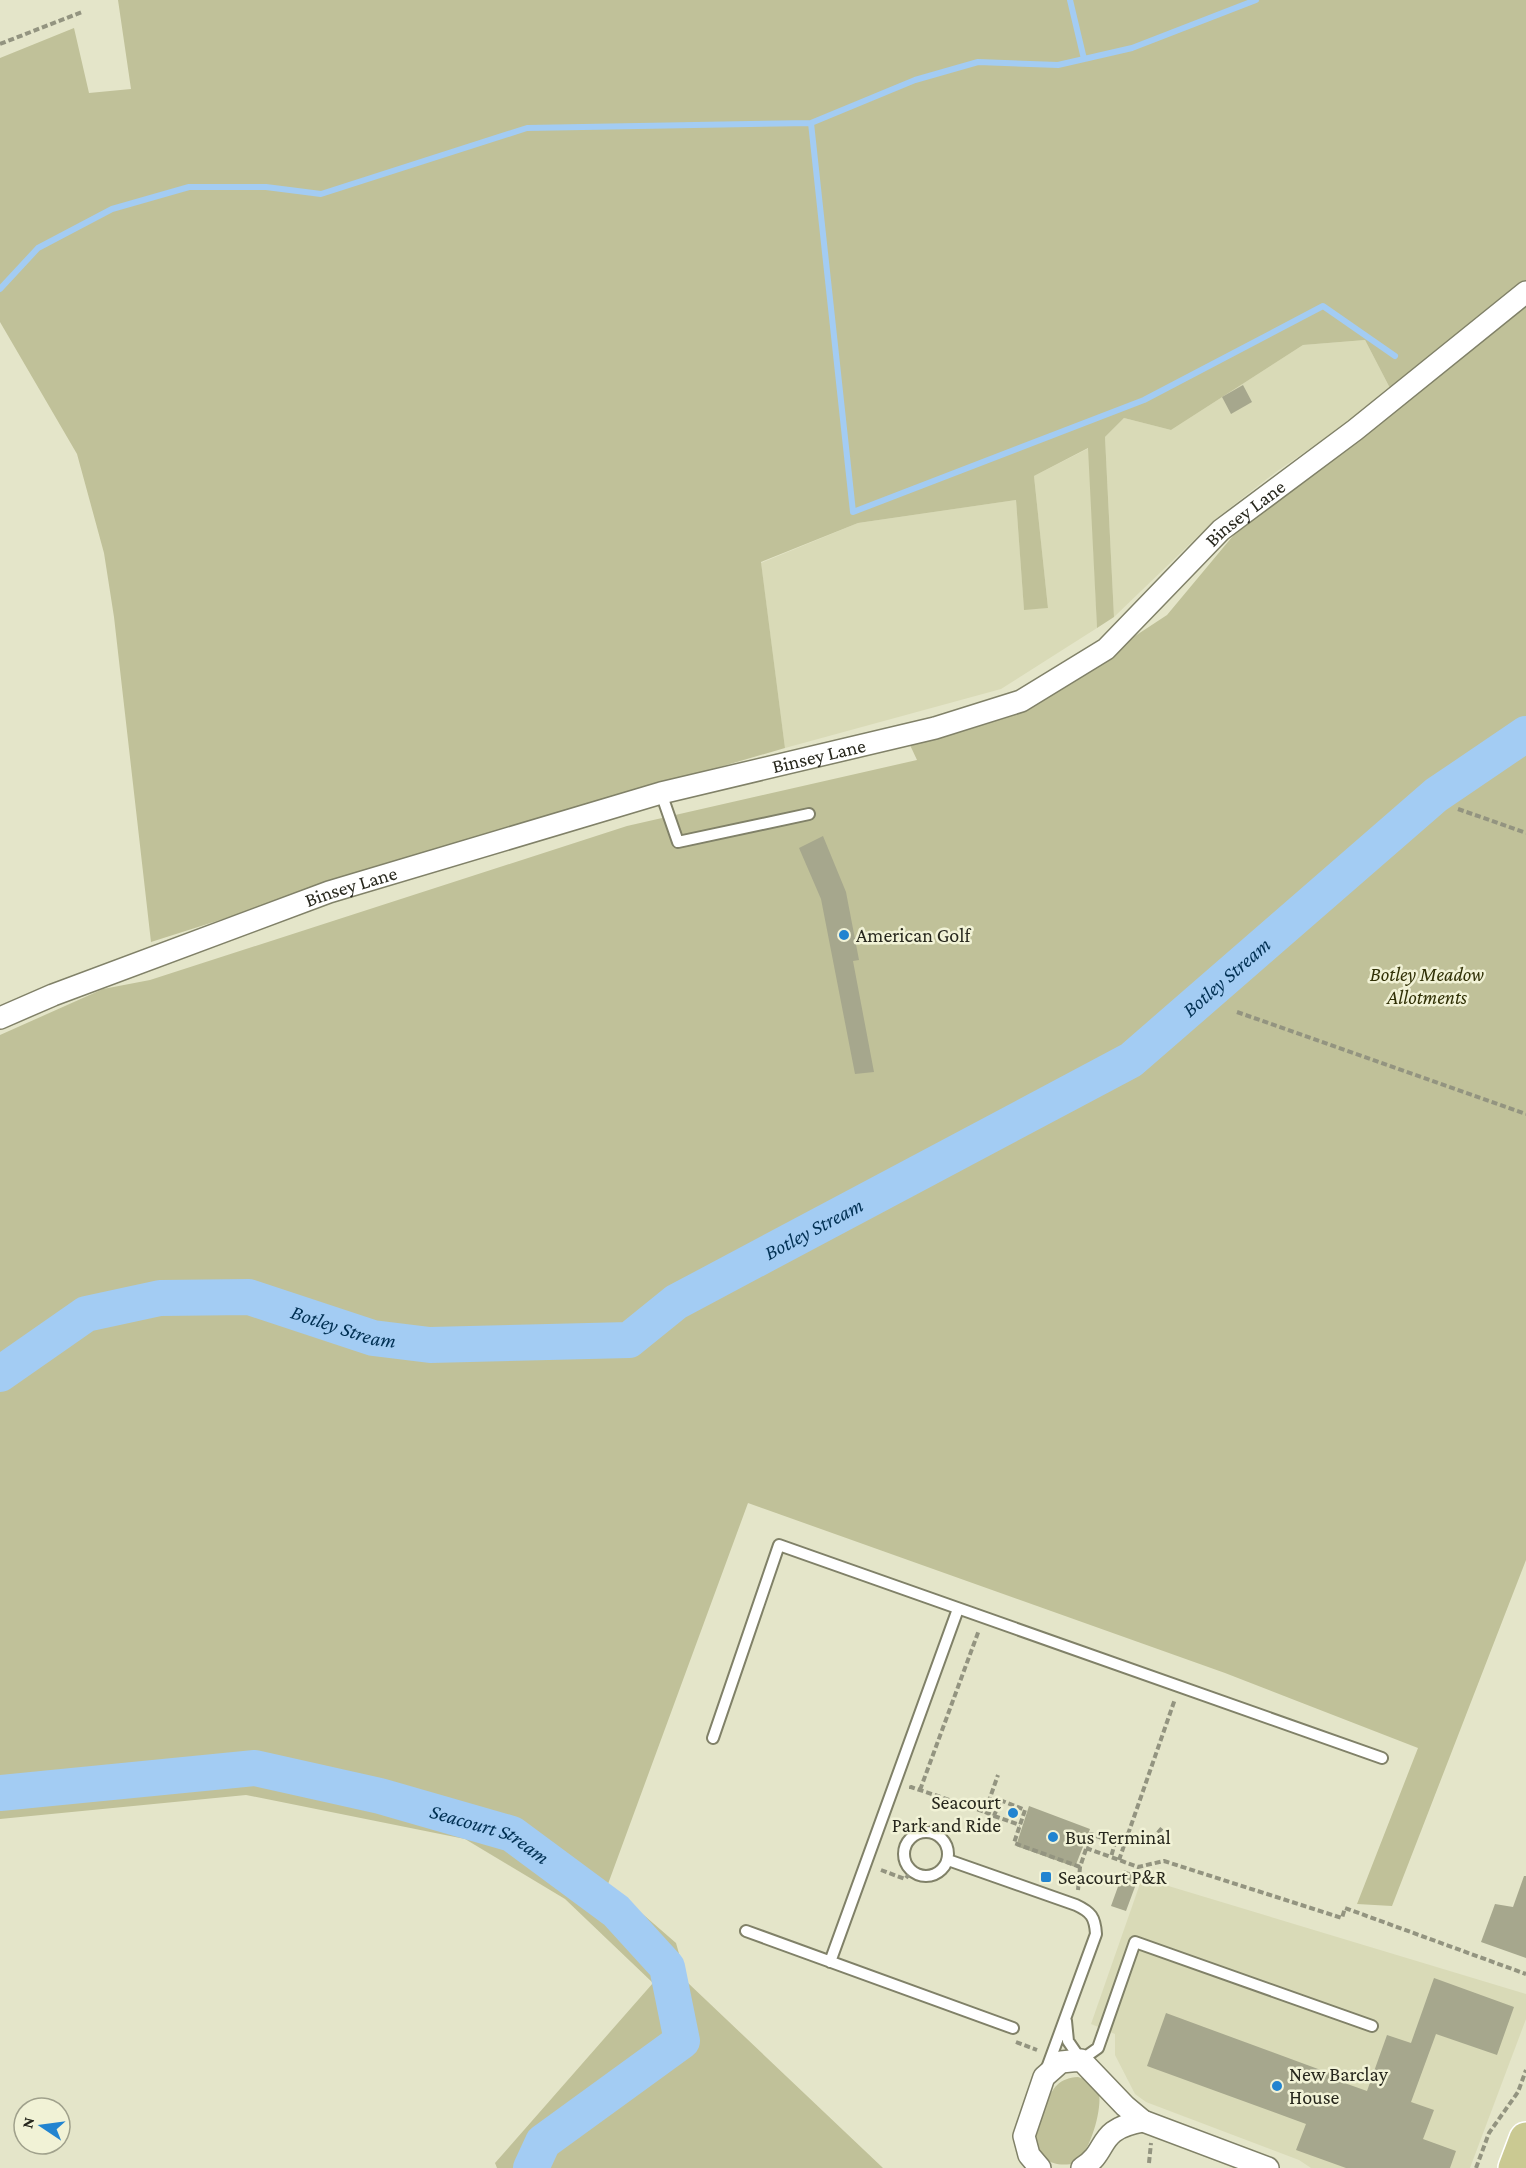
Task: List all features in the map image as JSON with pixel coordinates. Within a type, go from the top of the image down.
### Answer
[{"type":"main road","points":[[1515,2168],[1526,2139]]},
{"type":"street","name":"Binsey Lane","points":[[0,1018],[53,995],[329,892],[661,793],[935,728],[1021,701],[1106,649],[1221,530],[1355,430],[1526,292]]},
{"type":"street","points":[[1040,2168],[1029,2155],[1024,2136],[1044,2077],[1061,2062],[1082,2060],[1125,2106],[1143,2121],[1268,2168]]},
{"type":"street","points":[[1082,2168],[1090,2163],[1102,2142],[1115,2129],[1143,2121]]},
{"type":"lane","points":[[661,793],[678,842],[809,814]]},
{"type":"lane","points":[[713,1738],[779,1545],[1382,1758]]},
{"type":"lane","points":[[830,1962],[958,1609]]},
{"type":"lane","points":[[920,1832],[934,1832],[940,1835],[948,1846],[948,1860],[945,1867],[933,1876],[918,1875],[912,1871],[904,1859],[904,1852],[909,1840],[920,1832]]},
{"type":"lane","points":[[948,1860],[1076,1905],[1089,1912],[1095,1920],[1096,1934],[1044,2077]]},
{"type":"lane","points":[[746,1931],[1013,2028]]},
{"type":"lane","points":[[1065,2020],[1068,2041],[1082,2060],[1098,2048],[1135,1942],[1372,2026]]},
{"type":"path","points":[[0,44],[82,12]]},
{"type":"path","points":[[1458,809],[1526,833]]},
{"type":"path","points":[[1237,1012],[1526,1114]]},
{"type":"path","points":[[983,1618],[920,1790],[1020,1825]]},
{"type":"path","points":[[1119,1860],[1180,1687]]},
{"type":"path","points":[[985,1812],[998,1775]]},
{"type":"path","points":[[994,1815],[1000,1800],[1026,1810],[1014,1843],[1080,1867]]},
{"type":"path","points":[[1128,1835],[1149,1843],[1162,1828]]},
{"type":"path","points":[[1076,1905],[1080,1867],[1091,1834],[1115,1843],[1110,1857]]},
{"type":"path","points":[[1086,1848],[1138,1867],[1164,1861],[1342,1918],[1345,1908],[1526,1974]]},
{"type":"path","points":[[881,1870],[905,1879],[912,1871]]},
{"type":"path","points":[[1476,2168],[1489,2133],[1518,2092],[1526,2070]]},
{"type":"shaded area","points":[[1365,340],[1392,392],[1276,472],[1217,518],[1114,617],[1105,437],[1124,418],[1171,430],[1303,345]]},
{"type":"shaded area","points":[[1089,448],[1097,628],[1001,689],[785,748],[761,563],[858,523],[1016,500],[1024,609],[1048,608],[1034,476]]},
{"type":"shaded area","points":[[1142,1878],[1526,1994],[1526,2019],[1470,2168],[1311,2168],[1299,2160],[1146,2102],[1135,2094],[1115,2055],[1115,2034],[1091,2024]]},
{"type":"green space","points":[[118,0],[1526,0],[1526,283],[1392,392],[1365,340],[1303,345],[1171,430],[1124,418],[1105,437],[1114,617],[1097,628],[1088,448],[1034,476],[1048,608],[1024,610],[1016,500],[858,523],[761,562],[785,748],[493,833],[151,942],[114,617],[104,553],[77,454],[0,322],[0,58],[74,28],[89,93],[131,89]]},
{"type":"green space","name":"Botley Meadow Allotments","points":[[1526,307],[1526,1560],[1392,1906],[1357,1904],[1418,1748],[1225,1673],[748,1503],[608,1884],[676,1943],[687,1982],[883,2168],[497,2168],[495,2163],[653,1983],[565,1899],[465,1839],[246,1795],[0,1819],[0,1035],[103,989],[150,980],[627,826],[917,760],[910,745],[1036,701],[1167,615],[1247,519]]},
{"type":"green space","points":[[1078,2077],[1087,2080],[1099,2094],[1097,2120],[1086,2150],[1080,2158],[1075,2163],[1055,2164],[1039,2154],[1036,2148],[1037,2127],[1048,2099],[1057,2085],[1066,2079]]},
{"type":"building","points":[[1243,385],[1252,402],[1231,414],[1222,397]]},
{"type":"building","points":[[823,836],[846,892],[859,960],[853,961],[874,1072],[855,1074],[821,899],[799,848]]},
{"type":"building","name":"Bus Terminal","points":[[1029,1806],[1090,1829],[1075,1867],[1016,1846]]},
{"type":"building","points":[[1124,1870],[1139,1876],[1126,1911],[1111,1906]]},
{"type":"building","points":[[1524,1876],[1526,1876],[1526,1958],[1481,1942],[1495,1904],[1513,1907]]},
{"type":"building","name":"New Barclay House","points":[[1434,1978],[1514,2007],[1497,2055],[1436,2034],[1411,2102],[1434,2110],[1423,2139],[1456,2151],[1450,2168],[1346,2168],[1296,2150],[1306,2124],[1147,2066],[1166,2013],[1337,2076],[1336,2080],[1367,2091],[1387,2035],[1411,2043]]},
{"type":"waterway","points":[[1070,0],[1084,59]]},
{"type":"waterway","points":[[0,289],[38,248],[112,209],[189,187],[266,187],[321,194],[527,128],[811,123],[915,80],[978,62],[1058,65],[1132,48],[1256,0]]},
{"type":"waterway","points":[[811,123],[853,512],[1144,400],[1323,306],[1395,356]]},
{"type":"waterway","name":"Botley Stream","points":[[0,1374],[86,1314],[160,1298],[249,1297],[373,1338],[430,1345],[629,1340],[676,1302],[1131,1060],[1436,795],[1526,734]]},
{"type":"waterway","name":"Seacourt Stream","points":[[0,1793],[255,1768],[380,1796],[512,1834],[616,1911],[667,1967],[682,2041],[543,2142],[531,2168]]},
{"type":"place","name":"American Golf","points":[[844,935]]},
{"type":"place","name":"Seacourt Park and Ride","points":[[1013,1813]]},
{"type":"place","name":"Bus Terminal","points":[[1053,1837]]},
{"type":"place","name":"Seacourt P&R","points":[[1046,1877]]},
{"type":"place","name":"New Barclay House","points":[[1277,2086]]}]
